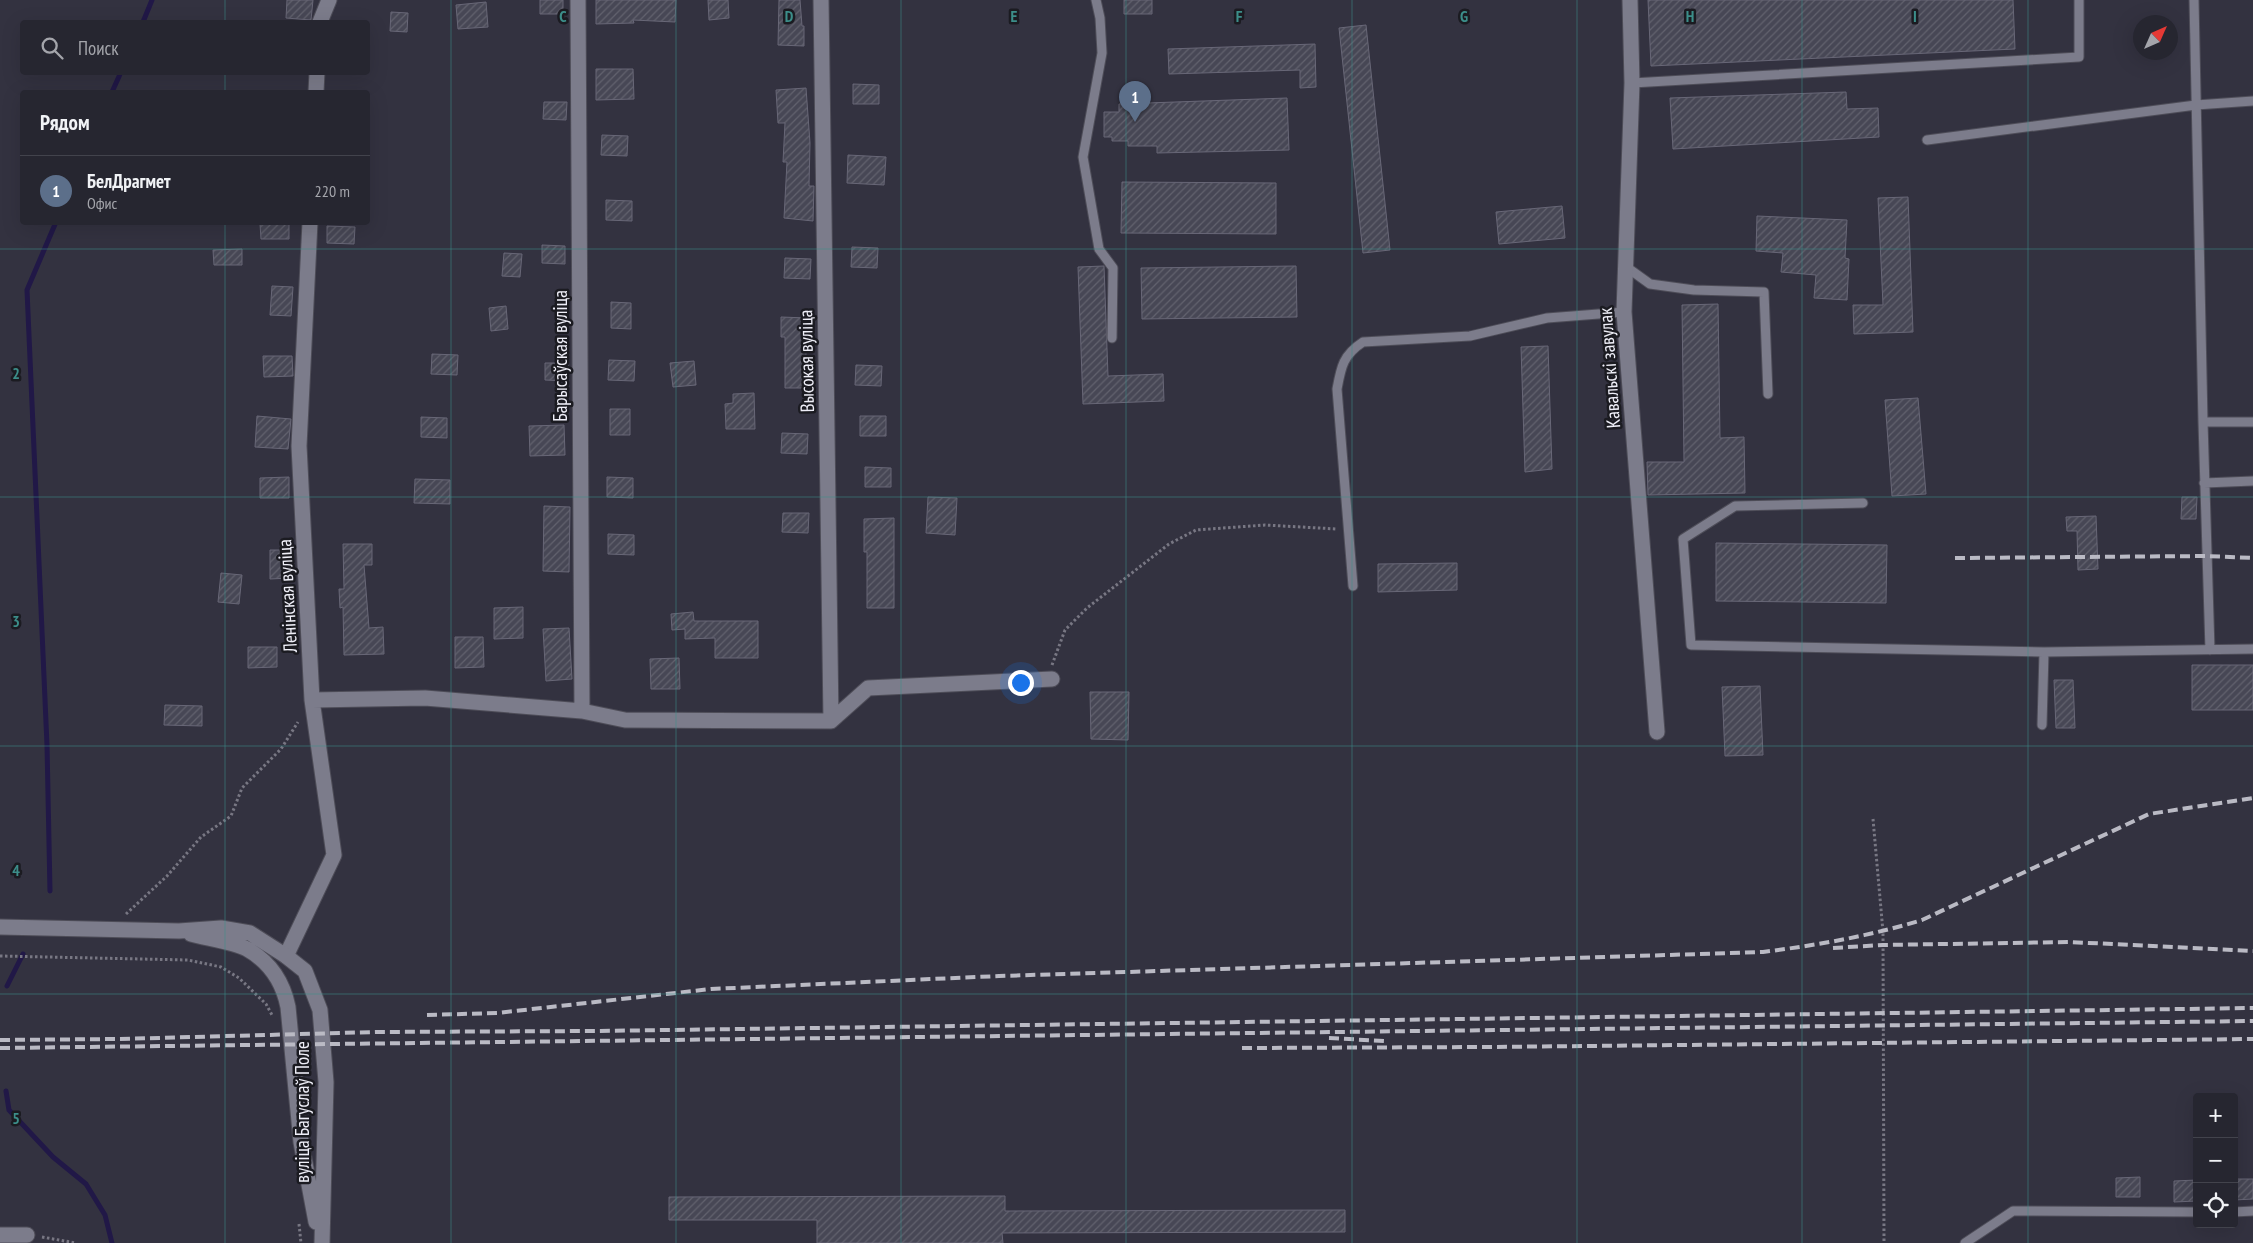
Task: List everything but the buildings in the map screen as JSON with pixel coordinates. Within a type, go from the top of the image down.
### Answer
[{"type":"street","points":[[321,20],[329,0]]},
{"type":"street","name":"Барысаўская вуліца","points":[[578,0],[582,711]]},
{"type":"street","name":"Высокая вуліца","points":[[821,0],[830,721]]},
{"type":"street","name":"Кавальскі завулак","points":[[1630,0],[1632,83],[1624,312],[1657,732]]},
{"type":"street","points":[[316,90],[317,75]]},
{"type":"street","name":"Ленінская вуліца","points":[[286,956],[334,855],[312,700],[299,446],[310,225]]},
{"type":"street","points":[[312,700],[424,698],[582,711],[625,720],[830,721],[868,688],[1049,680]]},
{"type":"street","name":"вуліца Багуслаў Поле","points":[[0,927],[179,931],[221,928],[250,934],[286,956],[305,971],[320,1010],[326,1082],[321,1243]]},
{"type":"street","name":"вуліца Багуслаў Поле","points":[[179,931],[246,948],[272,969],[285,991],[301,1142],[321,1243]]},
{"type":"street","points":[[0,1235],[27,1235]]},
{"type":"lane","points":[[1096,0],[1100,18],[1102,53],[1083,157],[1099,249],[1113,268],[1112,338]]},
{"type":"lane","points":[[1632,83],[2079,57],[2079,0]]},
{"type":"lane","points":[[2194,0],[2204,483],[2210,650]]},
{"type":"lane","points":[[1927,140],[2196,105],[2253,101]]},
{"type":"lane","points":[[1625,266],[1650,284],[1694,290],[1764,292],[1768,394]]},
{"type":"lane","points":[[1353,586],[1350,530],[1337,389],[1341,368],[1350,350],[1363,342],[1470,336],[1548,318],[1624,312]]},
{"type":"lane","points":[[2203,422],[2253,422]]},
{"type":"lane","points":[[2204,483],[2253,482]]},
{"type":"lane","points":[[1863,503],[1735,506],[1683,539],[1692,645],[2044,652],[2253,649]]},
{"type":"lane","points":[[2042,725],[2044,652]]},
{"type":"lane","points":[[1965,1243],[2013,1211],[2193,1212]]},
{"type":"lane","points":[[2238,1212],[2253,1211]]},
{"type":"path","points":[[1049,680],[1065,630],[1087,608],[1169,544],[1196,530],[1264,525],[1350,530]]},
{"type":"path","points":[[109,930],[168,876],[201,837],[231,816],[242,788],[281,749],[312,700]]},
{"type":"path","points":[[1873,819],[1883,932],[1884,1243]]},
{"type":"path","points":[[0,956],[188,960],[221,968],[239,978],[266,1004],[275,1022]]},
{"type":"path","points":[[27,1235],[76,1243]]},
{"type":"waterway","points":[[144,20],[152,0]]},
{"type":"waterway","points":[[113,90],[120,75]]},
{"type":"waterway","points":[[50,891],[47,745],[27,290],[55,225]]},
{"type":"waterway","points":[[7,986],[23,954]]},
{"type":"waterway","points":[[6,1091],[9,1110],[53,1157],[86,1184],[105,1215],[112,1243]]},
{"type":"railway","points":[[1955,558],[2206,556],[2253,558]]},
{"type":"railway","points":[[427,1015],[497,1013],[711,989],[999,976],[1763,952],[1844,939],[1922,920],[2149,814],[2253,798]]},
{"type":"railway","points":[[1833,948],[1883,945],[2070,942],[2253,951]]},
{"type":"railway","points":[[0,1040],[119,1039],[376,1032],[596,1031],[2253,1008]]},
{"type":"railway","points":[[0,1048],[2253,1021]]},
{"type":"railway","points":[[1329,1038],[1384,1041]]},
{"type":"railway","points":[[1242,1048],[2253,1039]]},
{"type":"place","name":"БелДрагмет","points":[[1135,122]]}]
